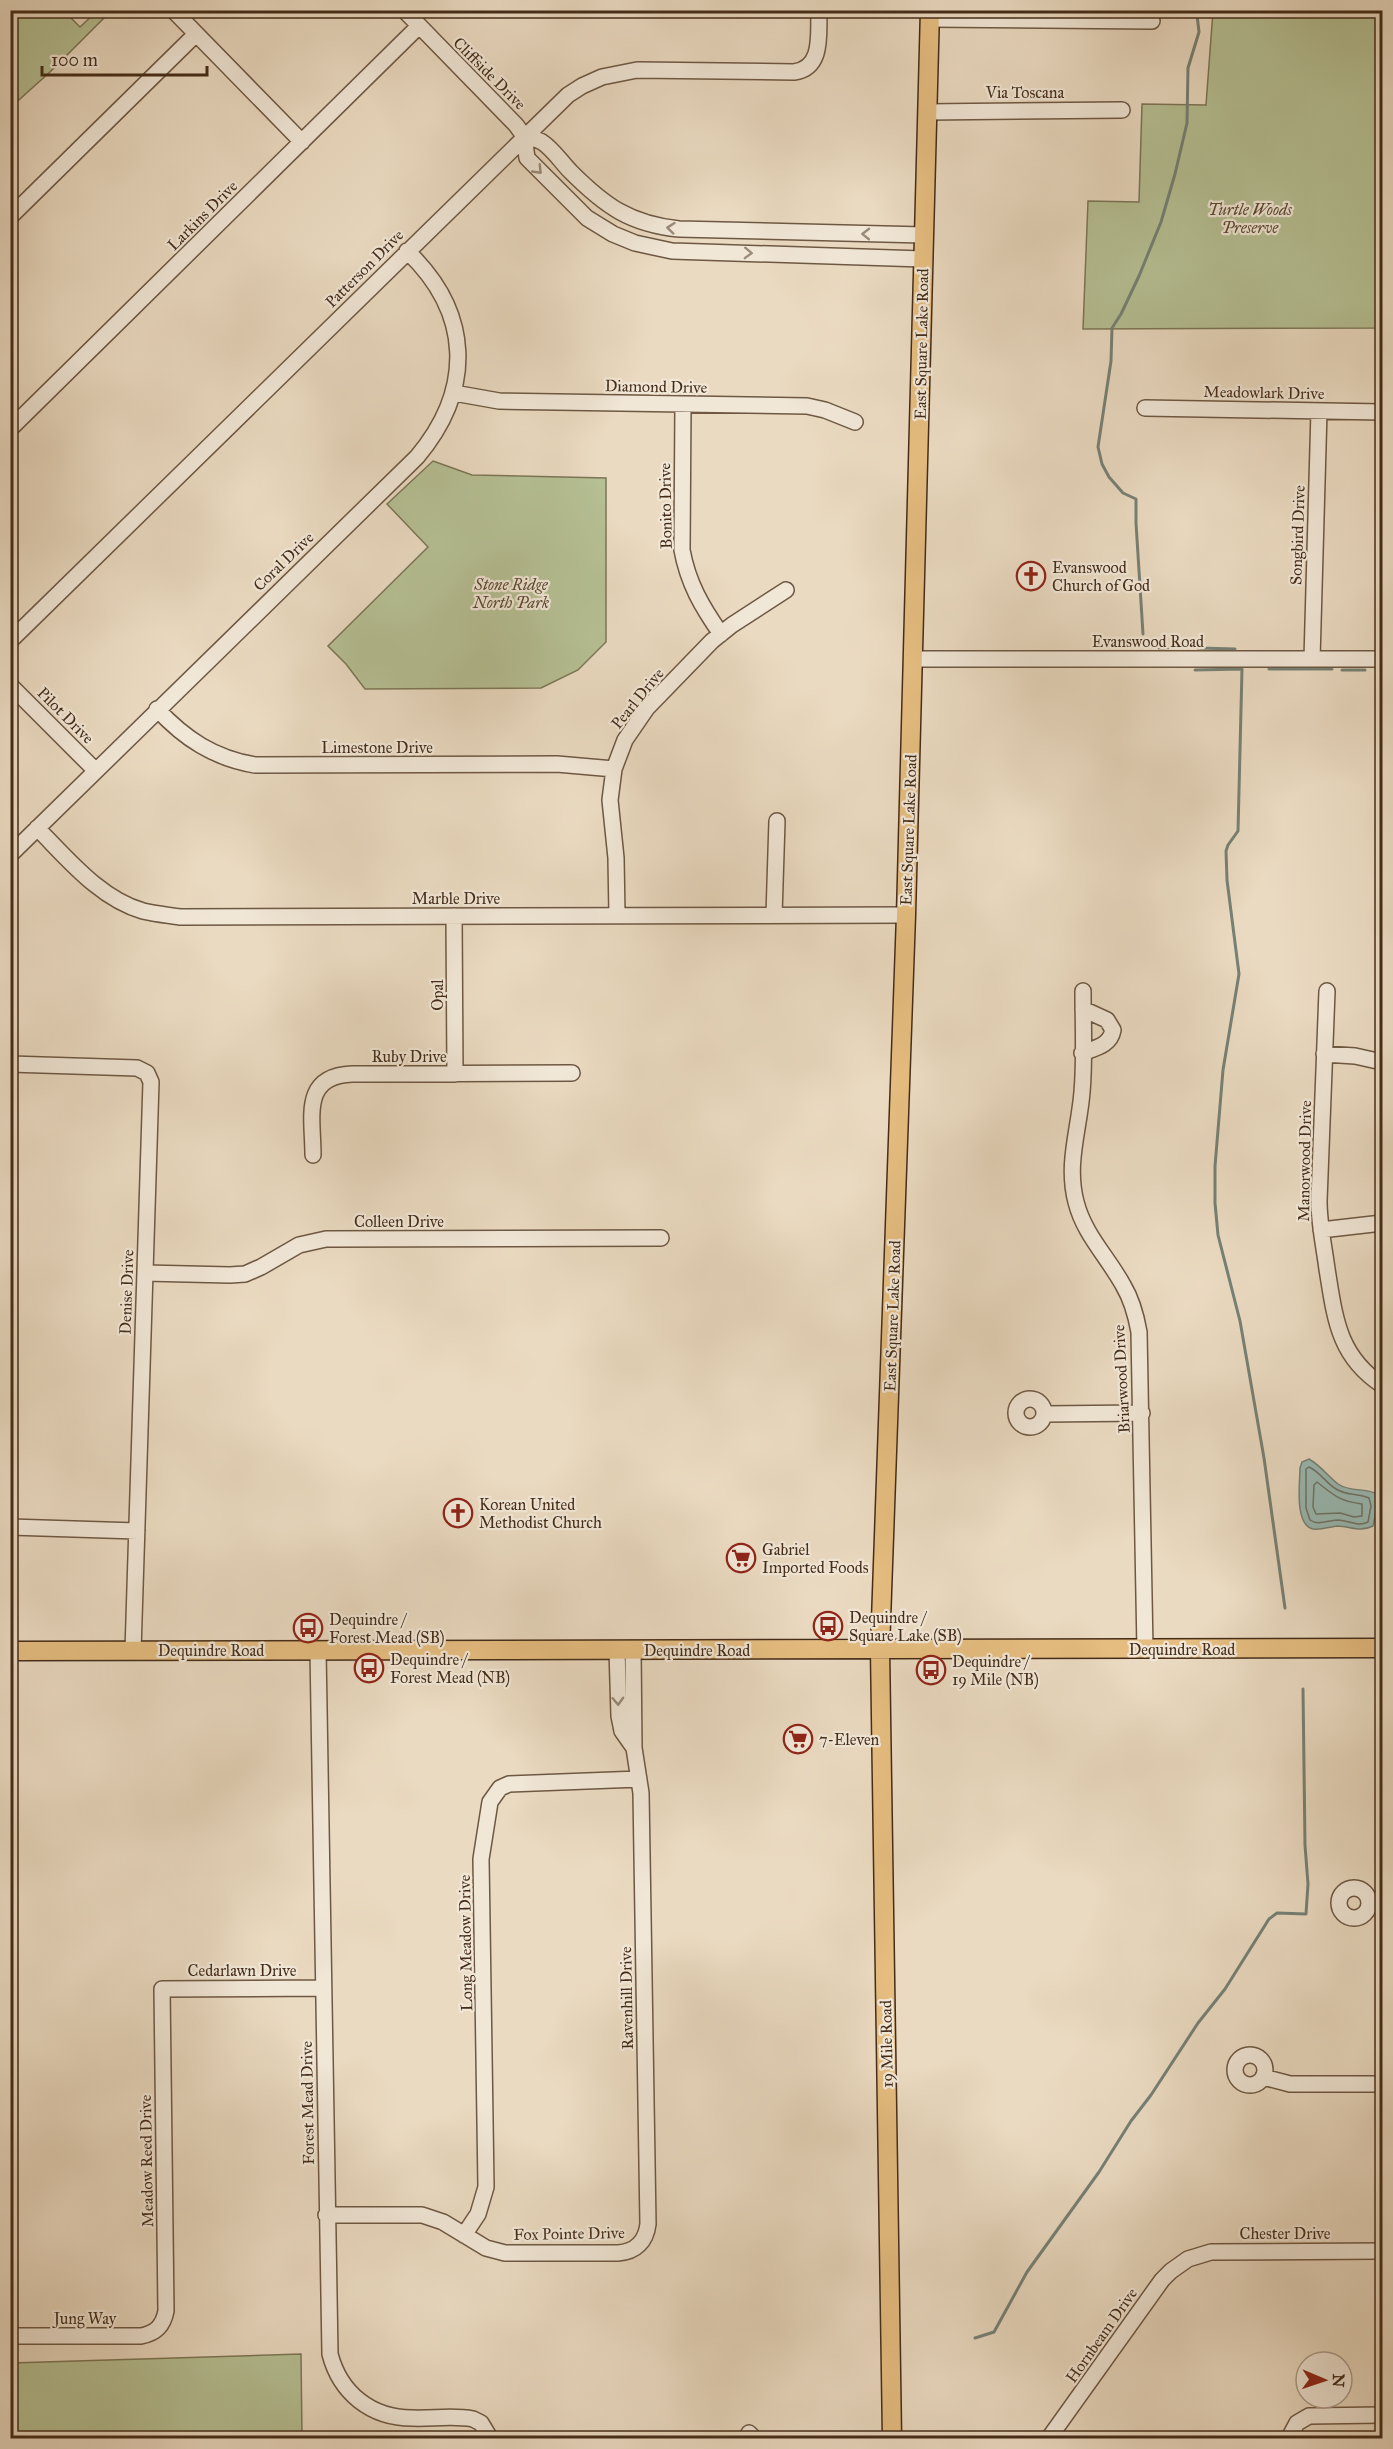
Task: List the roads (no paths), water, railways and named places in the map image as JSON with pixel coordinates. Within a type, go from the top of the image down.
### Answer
[{"type":"main road","name":"East Square Lake Road","points":[[880,1649],[906,915],[930,15]]},
{"type":"main road","name":"Dequindre Road","points":[[10,1651],[1383,1648]]},
{"type":"main road","name":"19 Mile Road","points":[[880,1649],[892,2439]]},
{"type":"street","points":[[173,10],[303,142]]},
{"type":"street","name":"Cliffside Drive","points":[[404,10],[516,124],[524,136],[527,158],[562,195],[600,227],[634,243],[672,251],[923,259]]},
{"type":"street","name":"Patterson Drive","points":[[10,641],[556,105],[582,86],[620,72],[652,69],[794,72],[808,67],[818,50],[819,10]]},
{"type":"street","points":[[930,15],[1040,15],[1152,21]]},
{"type":"street","name":"Larkins Drive","points":[[12,425],[419,26]]},
{"type":"street","points":[[10,217],[196,34]]},
{"type":"street","name":"Via Toscana","points":[[927,112],[1122,110]]},
{"type":"street","name":"Cliffside Drive","points":[[524,136],[542,142],[591,192],[611,208],[641,222],[679,229],[924,235]]},
{"type":"street","points":[[634,243],[641,222]]},
{"type":"street","points":[[771,254],[772,232]]},
{"type":"street","name":"Coral Drive","points":[[10,855],[417,457],[438,431],[453,393],[458,360],[451,317],[432,278],[407,251]]},
{"type":"street","name":"Diamond Drive","points":[[453,393],[499,401],[807,406],[825,410],[855,422]]},
{"type":"street","name":"Bonito Drive","points":[[683,404],[682,550],[697,598],[721,634]]},
{"type":"street","name":"Meadowlark Drive","points":[[1145,408],[1383,411]]},
{"type":"street","name":"Songbird Drive","points":[[1312,659],[1318,411]]},
{"type":"street","name":"Pearl Drive","points":[[617,915],[616,858],[610,808],[614,769],[625,740],[636,722],[721,634],[786,590]]},
{"type":"street","name":"Evanswood Road","points":[[913,659],[1383,659]]},
{"type":"street","name":"Pilot Drive","points":[[10,685],[95,770]]},
{"type":"street","name":"Limestone Drive","points":[[157,709],[177,729],[200,746],[229,759],[255,765],[557,764],[614,769]]},
{"type":"street","points":[[774,915],[777,821]]},
{"type":"street","name":"Marble Drive","points":[[37,828],[90,881],[121,902],[141,911],[190,917],[906,915]]},
{"type":"street","name":"Opal","points":[[454,916],[455,1074]]},
{"type":"street","name":"Briarwood Drive","points":[[1083,991],[1082,1097],[1072,1154],[1072,1187],[1085,1227],[1124,1285],[1136,1314],[1141,1351],[1145,1649]]},
{"type":"street","name":"Manorwood Drive","points":[[1327,991],[1319,1201],[1321,1230],[1333,1309],[1340,1334],[1358,1365],[1383,1385]]},
{"type":"street","points":[[1082,1053],[1104,1045],[1109,1041],[1113,1030],[1107,1020],[1083,1009]]},
{"type":"street","points":[[1324,1054],[1355,1056],[1383,1062]]},
{"type":"street","name":"Denise Drive","points":[[10,1064],[137,1068],[150,1077],[133,1651]]},
{"type":"street","name":"Ruby Drive","points":[[313,1155],[315,1096],[325,1080],[343,1074],[572,1073]]},
{"type":"street","points":[[1321,1230],[1383,1223]]},
{"type":"street","name":"Colleen Drive","points":[[145,1273],[245,1274],[261,1268],[299,1245],[326,1239],[661,1238]]},
{"type":"street","points":[[1045,1414],[1142,1413]]},
{"type":"street","points":[[10,1527],[137,1531]]},
{"type":"street","name":"Forest Mead Drive","points":[[318,1650],[328,2338],[333,2367],[345,2388],[364,2404],[386,2415],[411,2418],[463,2417],[473,2419],[481,2423],[490,2439]]},
{"type":"street","name":"Ravenhill Drive","points":[[625,1650],[619,1716],[622,1731],[634,1748],[639,1779],[648,2223],[644,2239],[639,2245]]},
{"type":"street","name":"Long Meadow Drive","points":[[464,2235],[478,2214],[486,2187],[481,1859],[490,1802],[500,1788],[519,1783],[639,1779]]},
{"type":"street","points":[[1367,1910],[1383,1915]]},
{"type":"street","name":"Cedarlawn Drive","points":[[162,1989],[323,1988]]},
{"type":"street","name":"Meadow Reed Drive","points":[[158,2330],[164,2321],[166,2311],[162,1989]]},
{"type":"street","points":[[1263,2077],[1290,2084],[1383,2084]]},
{"type":"street","name":"Fox Pointe Drive","points":[[326,2215],[422,2215],[442,2222],[486,2248],[505,2253],[626,2253],[639,2245]]},
{"type":"street","name":"Chester Drive","points":[[1188,2259],[1222,2252],[1383,2251]]},
{"type":"street","name":"Hornbeam Drive","points":[[1049,2439],[1162,2280],[1188,2259]]},
{"type":"street","name":"Jung Way","points":[[10,2336],[141,2336],[158,2330]]},
{"type":"street","points":[[1288,2439],[1297,2423],[1309,2416],[1383,2415]]},
{"type":"water","points":[[1309,1459],[1338,1484],[1375,1493],[1377,1506],[1373,1526],[1363,1529],[1337,1526],[1313,1529],[1307,1526],[1303,1520],[1299,1502],[1299,1483],[1302,1462]]},
{"type":"waterway","points":[[1143,634],[1136,499],[1123,493],[1109,477],[1102,464],[1098,447],[1111,361],[1112,328],[1139,276],[1161,222],[1175,174],[1187,123],[1188,68],[1199,32],[1197,15],[1201,10]]},
{"type":"waterway","points":[[1159,648],[1182,647]]},
{"type":"waterway","points":[[1198,648],[1235,649]]},
{"type":"waterway","points":[[1195,670],[1242,669],[1238,831],[1226,851],[1227,880],[1239,974],[1223,1070],[1215,1166],[1215,1203],[1218,1235],[1240,1321],[1264,1458],[1285,1608]]},
{"type":"waterway","points":[[1269,669],[1332,669]]},
{"type":"waterway","points":[[1342,670],[1365,670]]},
{"type":"waterway","points":[[975,2338],[994,2332],[1027,2272],[1099,2172],[1198,2023],[1225,1989],[1269,1919],[1277,1913],[1306,1914],[1308,1884],[1305,1845],[1303,1689]]},
{"type":"place","name":"Evanswood Church of God","points":[[1031,576]]},
{"type":"place","name":"Korean United Methodist Church","points":[[458,1513]]},
{"type":"place","name":"Gabriel Imported Foods","points":[[741,1558]]},
{"type":"place","name":"Dequindre / Square Lake (SB)","points":[[828,1626]]},
{"type":"place","name":"Dequindre / Forest Mead (SB)","points":[[308,1628]]},
{"type":"place","name":"Dequindre / Forest Mead (NB)","points":[[369,1668]]},
{"type":"place","name":"Dequindre / 19 Mile (NB)","points":[[931,1670]]},
{"type":"place","name":"7-Eleven","points":[[798,1739]]},
{"type":"park label","name":"Turtle Woods Preserve","points":[[1250,218]]},
{"type":"park label","name":"Stone Ridge North Park","points":[[511,593]]}]
